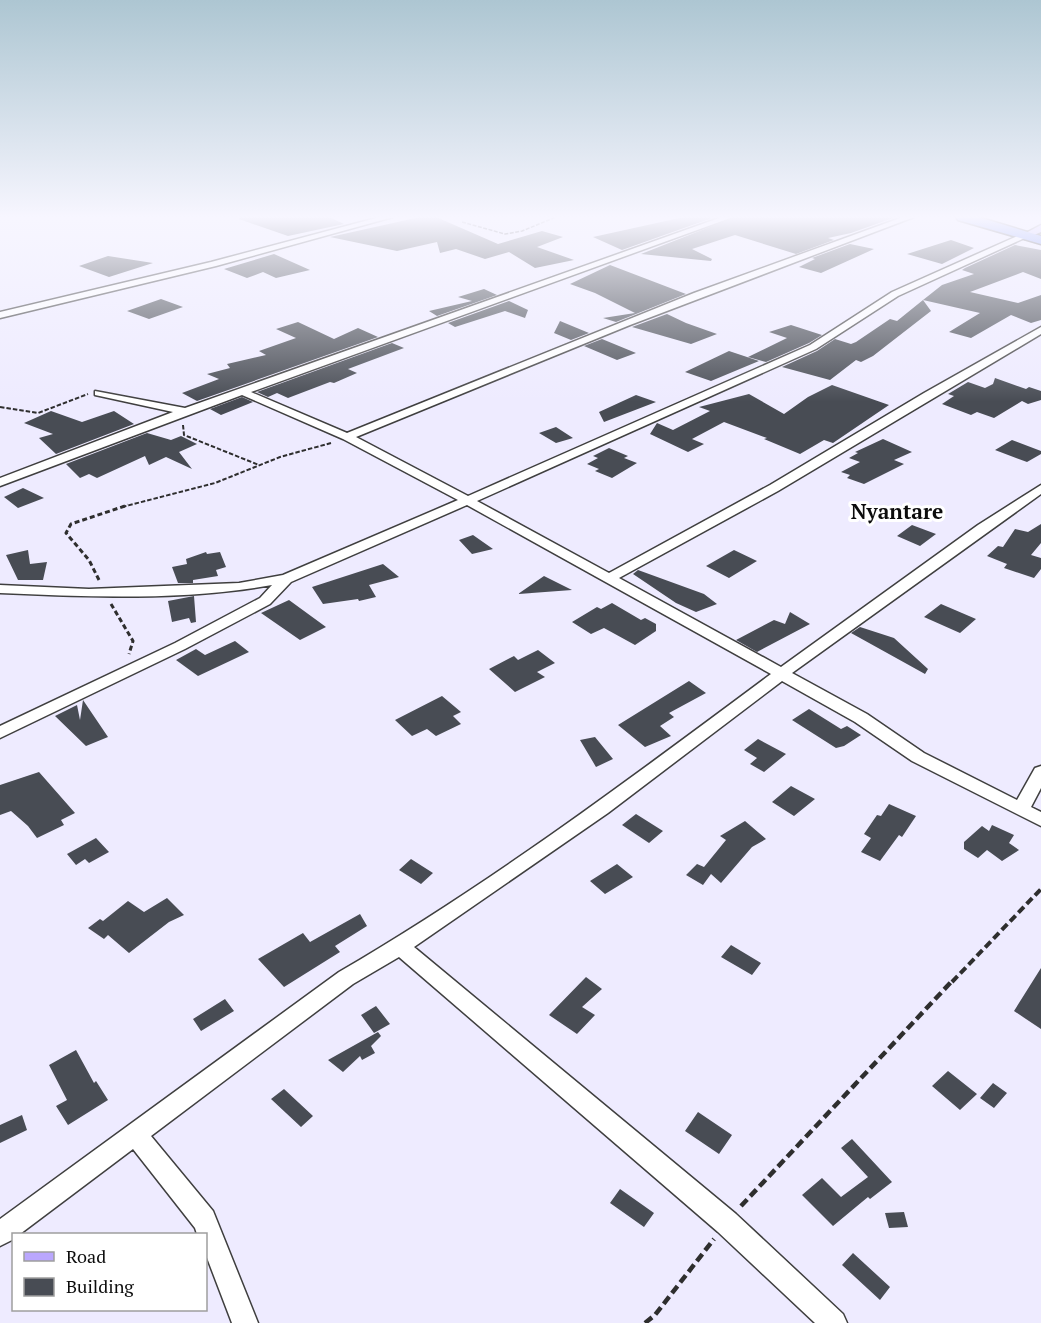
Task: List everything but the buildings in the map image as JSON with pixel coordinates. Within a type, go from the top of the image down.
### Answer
[{"type":"street","points":[[0,315],[151,279]]},
{"type":"street","points":[[0,482],[171,417],[558,279]]},
{"type":"street","points":[[347,437],[588,338],[742,279]]},
{"type":"street","points":[[0,589],[103,592],[239,586],[286,579],[813,347],[895,294],[929,279]]},
{"type":"street","points":[[607,579],[774,488],[1041,330]]},
{"type":"street","points":[[243,392],[347,437],[467,501],[861,718],[918,756],[983,791],[1022,808],[1041,820]]},
{"type":"street","points":[[99,393],[186,412]]},
{"type":"street","points":[[0,1234],[346,978],[400,946],[602,809],[781,674],[983,528],[1041,489]]},
{"type":"street","points":[[0,733],[123,674],[265,601],[286,579]]},
{"type":"street","points":[[1022,808],[1041,772]]},
{"type":"street","points":[[400,946],[727,1223],[834,1323]]},
{"type":"street","points":[[135,1134],[204,1220],[245,1323]]},
{"type":"path","points":[[0,407],[38,413],[83,394],[99,393]]},
{"type":"path","points":[[171,417],[183,425],[184,435],[259,465]]},
{"type":"path","points":[[123,674],[133,641],[103,592],[94,564],[66,533],[71,524],[109,510],[215,483],[259,465],[347,437]]},
{"type":"path","points":[[645,1323],[655,1316],[727,1223],[830,1110],[1041,889]]},
{"type":"district","name":"Nyantare","points":[[897,511]]}]
